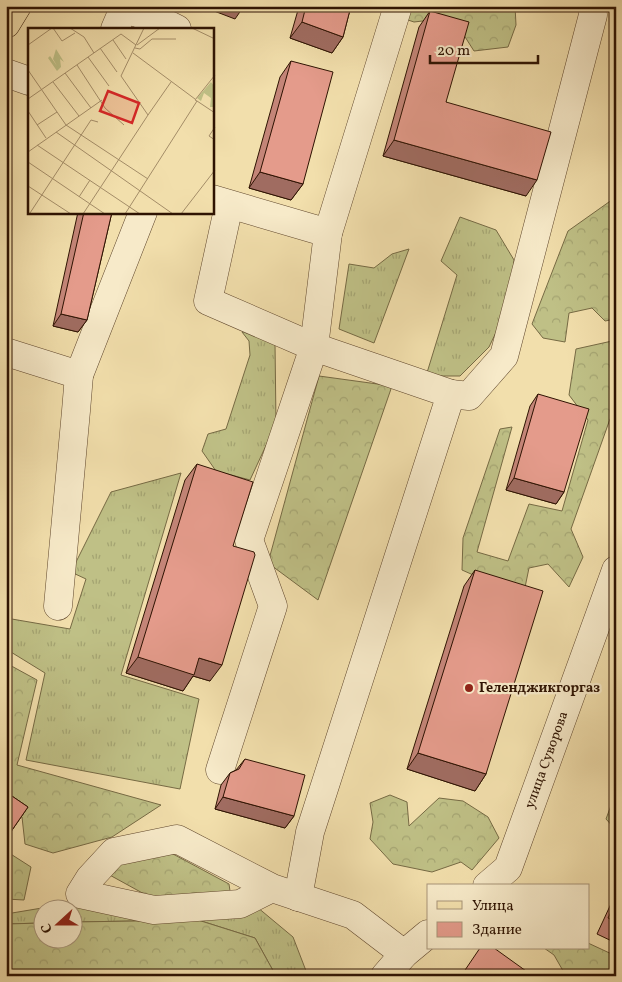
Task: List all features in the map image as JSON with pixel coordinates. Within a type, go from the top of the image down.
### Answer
[{"type":"main road","points":[[6,24],[17,6]]},
{"type":"street","points":[[220,770],[274,606],[249,540],[314,347],[328,233],[398,6]]},
{"type":"street","points":[[328,233],[221,202],[208,301],[314,347],[451,394],[469,396],[504,356],[591,25],[592,6]]},
{"type":"street","points":[[115,28],[124,8],[175,28]]},
{"type":"street","points":[[6,73],[28,82]]},
{"type":"street","points":[[58,606],[79,375],[142,214]]},
{"type":"street","points":[[6,352],[79,375]]},
{"type":"street","points":[[298,897],[310,832],[451,394]]},
{"type":"street","name":"улица Суворова","points":[[488,884],[508,868],[616,570]]},
{"type":"street","points":[[272,888],[240,904],[154,910],[80,894],[90,878],[114,852],[177,839],[272,888],[353,915],[404,954]]},
{"type":"street","points":[[385,976],[404,954],[427,935]]},
{"type":"green space","points":[[409,6],[515,6],[516,25],[508,47],[474,51],[460,29],[431,20],[414,22],[408,20]]},
{"type":"green space","points":[[616,197],[616,319],[605,321],[592,308],[569,313],[565,342],[543,338],[532,324],[568,231]]},
{"type":"green space","points":[[460,217],[496,230],[514,260],[511,301],[489,347],[460,376],[426,376],[457,275],[441,261]]},
{"type":"green space","points":[[409,249],[374,343],[339,329],[349,264],[374,268],[392,254]]},
{"type":"green space","points":[[256,329],[275,343],[276,424],[250,480],[216,471],[202,451],[208,434],[226,429],[250,355],[249,341],[242,332]]},
{"type":"green space","points":[[612,341],[616,346],[616,411],[610,419],[571,529],[583,557],[569,587],[548,564],[529,568],[523,597],[462,570],[463,538],[500,429],[512,427],[477,552],[508,561],[529,504],[562,511],[588,420],[569,395],[576,349]]},
{"type":"green space","points":[[319,376],[392,386],[318,600],[268,563]]},
{"type":"green space","points":[[181,473],[121,675],[199,699],[180,789],[26,760],[45,673],[6,649],[6,618],[70,629],[86,579],[71,572],[111,492]]},
{"type":"green space","points":[[6,663],[37,680],[17,765],[161,805],[112,837],[53,853],[25,844],[22,817],[6,805]]},
{"type":"green space","points":[[616,792],[616,830],[606,819]]},
{"type":"green space","points":[[390,795],[407,802],[409,826],[439,798],[463,801],[488,817],[499,838],[472,870],[461,862],[432,872],[393,864],[370,839],[373,822],[370,803]]},
{"type":"green space","points":[[6,851],[31,867],[24,900],[6,899]]},
{"type":"green space","points":[[173,854],[229,884],[230,891],[222,898],[157,901],[106,873],[123,857]]},
{"type":"green space","points":[[82,903],[257,907],[293,937],[308,976],[276,976],[255,938],[198,920],[82,922]]},
{"type":"green space","points":[[32,910],[32,923],[6,924],[6,914]]},
{"type":"green space","points":[[198,920],[255,938],[276,976],[6,976],[6,924],[32,923],[32,950],[82,950],[82,922]]},
{"type":"green space","points":[[590,944],[616,956],[616,976],[566,976],[554,955],[547,950],[590,950]]},
{"type":"building","points":[[306,6],[351,6],[343,37],[302,22]]},
{"type":"building","points":[[430,11],[469,22],[446,102],[551,132],[537,180],[394,140]]},
{"type":"building","points":[[291,61],[333,72],[303,184],[260,172]]},
{"type":"building","points":[[84,214],[112,214],[87,320],[61,314]]},
{"type":"building","points":[[538,394],[589,409],[564,492],[514,478]]},
{"type":"building","points":[[197,464],[253,482],[233,546],[254,552],[255,555],[222,665],[199,658],[194,675],[138,657]]},
{"type":"building","name":"Геленджикгоргаз","points":[[475,570],[543,591],[486,774],[418,753]]},
{"type":"building","points":[[245,759],[305,775],[294,816],[223,797],[230,773],[239,769]]},
{"type":"building","points":[[6,792],[28,807],[10,833],[6,830]]},
{"type":"building","points":[[616,902],[616,922],[608,918]]},
{"type":"building","points":[[479,950],[497,950],[533,976],[461,976]]},
{"type":"place","name":"Геленджикгоргаз","points":[[469,688]]}]
